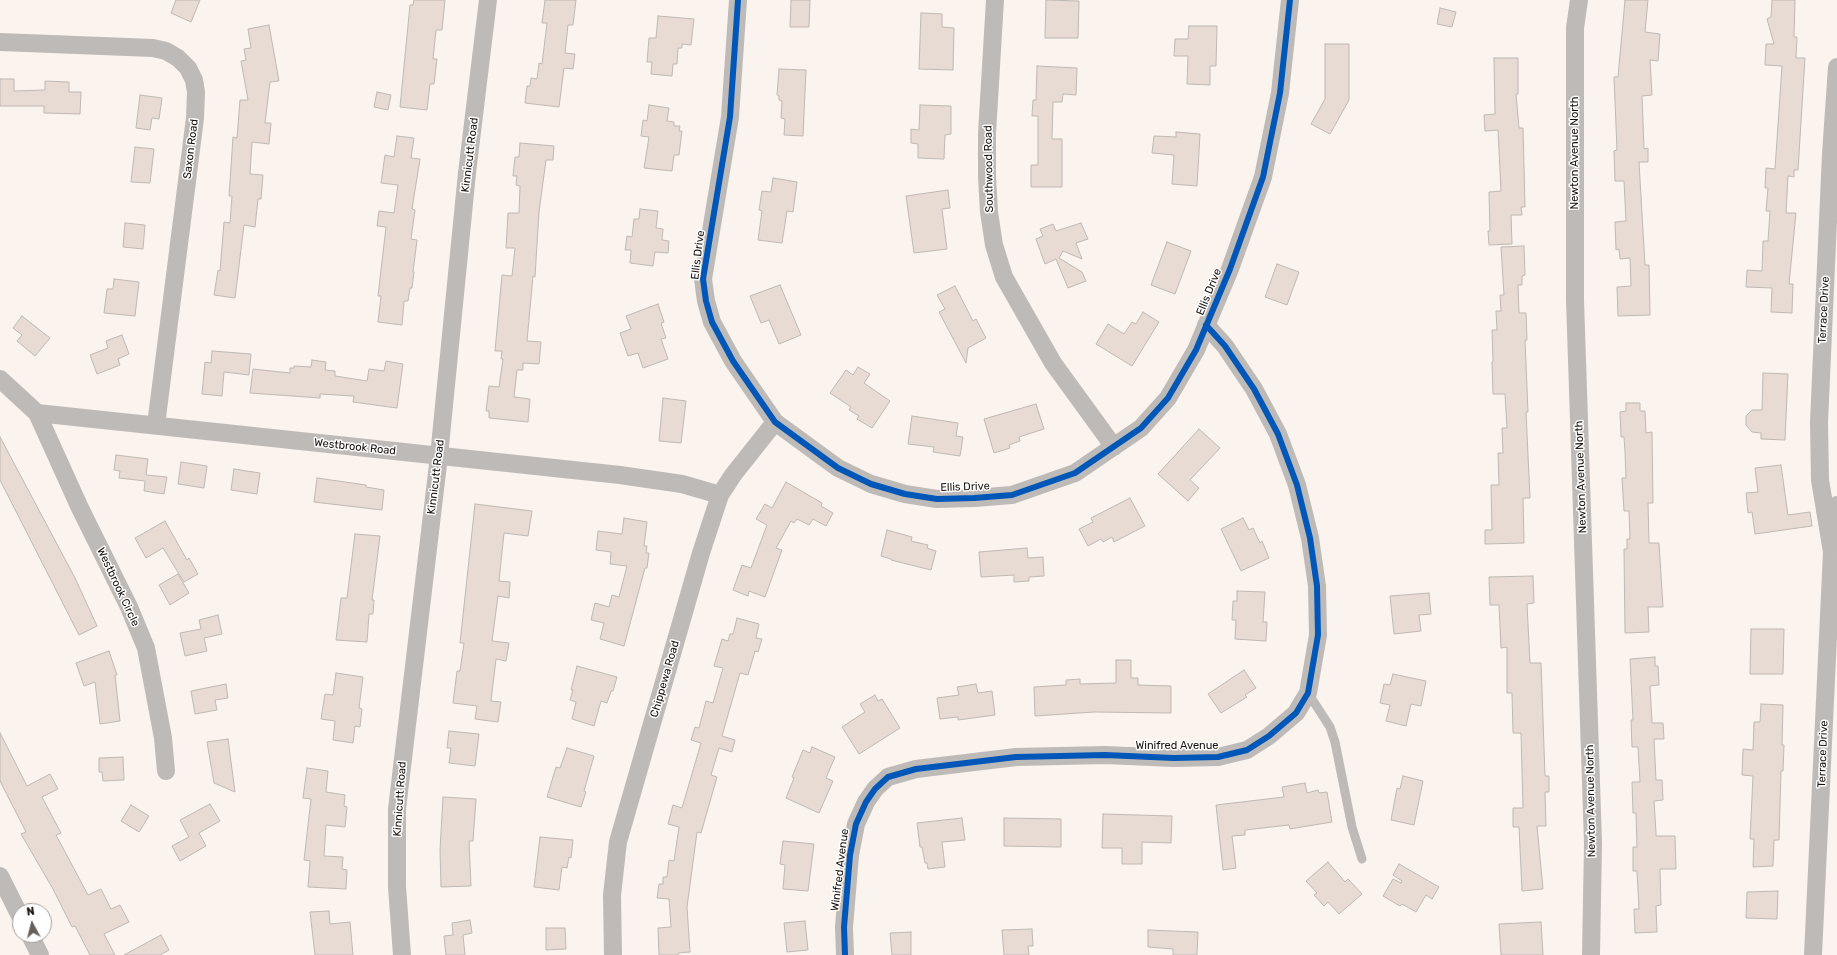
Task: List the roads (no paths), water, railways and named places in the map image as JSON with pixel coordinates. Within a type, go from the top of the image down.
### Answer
[{"type":"street","name":"Kinnicutt Road","points":[[402,955],[397,887],[397,809],[438,456],[467,172],[488,0]]},
{"type":"street","name":"Ellis Drive","points":[[738,0],[730,117],[704,280],[706,301],[712,322],[733,360],[775,422],[838,468],[858,478],[871,484],[905,494],[937,499],[1012,495],[1075,473],[1140,428],[1168,398],[1196,350],[1230,269],[1264,177],[1280,93],[1290,0]]},
{"type":"street","name":"Southwood Road","points":[[995,0],[987,133],[989,212],[994,245],[1004,277],[1053,364],[1114,447]]},
{"type":"street","name":"Newton Avenue North","points":[[1579,0],[1574,28],[1575,300],[1592,843],[1592,955]]},
{"type":"street","name":"Saxon Road","points":[[0,42],[153,48],[166,51],[178,58],[188,68],[194,80],[196,92],[195,118],[156,425]]},
{"type":"street","name":"Terrace Drive","points":[[1832,552],[1820,480],[1820,422],[1831,154],[1837,67]]},
{"type":"street","name":"Winifred Avenue","points":[[845,955],[844,927],[850,855],[856,824],[866,802],[875,789],[888,777],[916,769],[1016,757],[1105,755],[1174,758],[1218,757],[1247,750],[1269,736],[1296,713],[1308,693],[1318,635],[1317,586],[1310,538],[1297,485],[1278,434],[1254,389],[1225,346],[1206,325]]},
{"type":"street","points":[[0,379],[37,412]]},
{"type":"street","name":"Westbrook Road","points":[[37,412],[620,475],[682,484],[720,495]]},
{"type":"street","name":"Westbrook Circle","points":[[37,412],[78,506],[129,607],[146,648],[163,738],[166,771]]},
{"type":"street","name":"Chippewa Road","points":[[613,955],[612,895],[618,842],[699,561],[720,495],[733,475],[775,422]]},
{"type":"street","name":"Terrace Drive","points":[[1813,955],[1832,552],[1837,505]]},
{"type":"street","points":[[0,876],[14,903]]},
{"type":"street","points":[[34,943],[40,955]]},
{"type":"lane","points":[[1308,693],[1321,711],[1335,742],[1352,827],[1362,859]]}]
